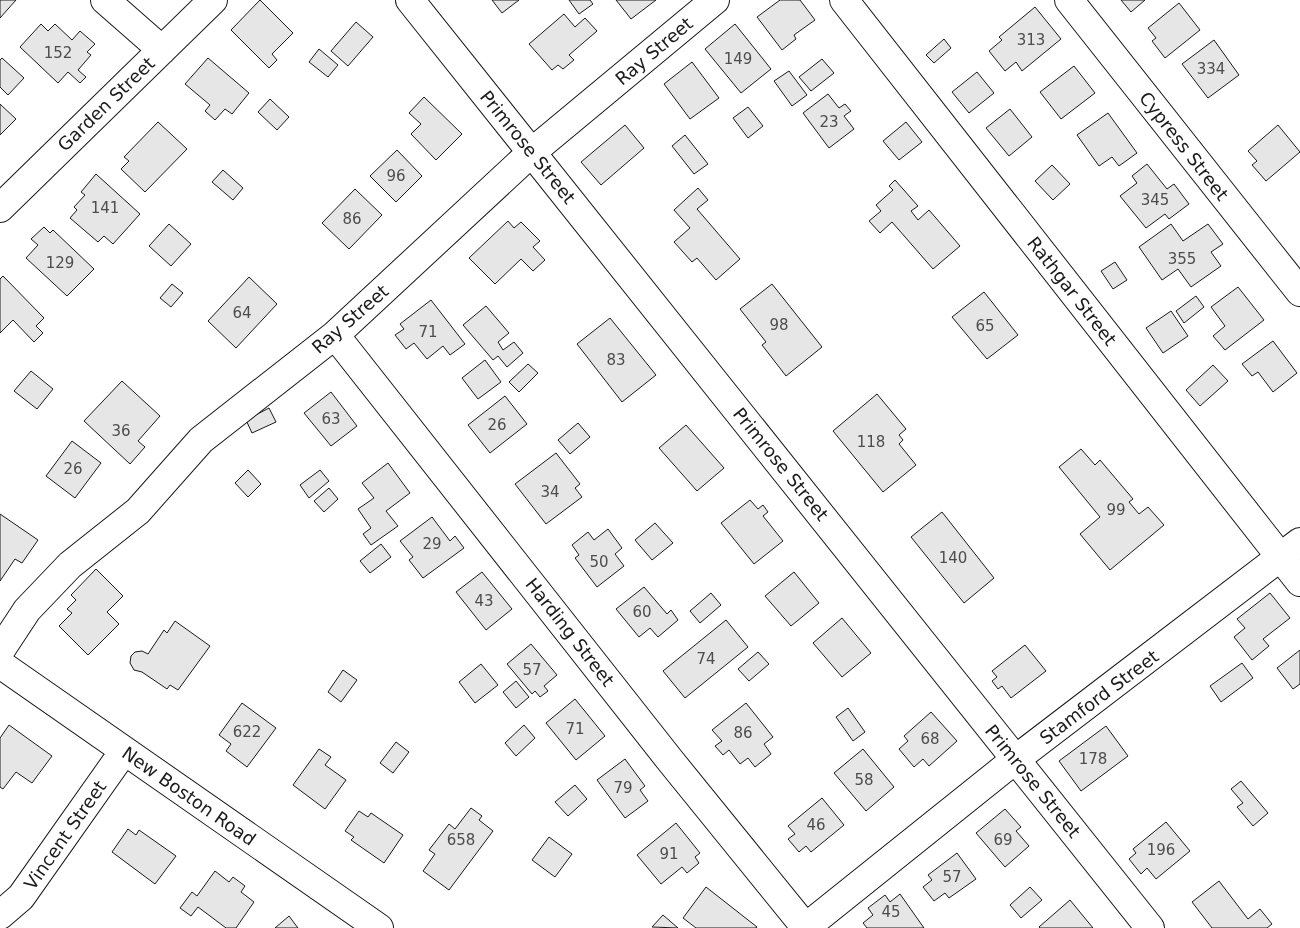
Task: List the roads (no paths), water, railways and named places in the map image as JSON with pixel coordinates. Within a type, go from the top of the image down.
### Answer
[{"type":"street","points":[[105,0],[162,50]]},
{"type":"street","name":"Garden Street","points":[[0,208],[213,0]]},
{"type":"street","name":"Primrose Street","points":[[410,0],[1150,928]]},
{"type":"street","name":"Ray Street","points":[[0,651],[27,610],[64,572],[138,512],[201,440],[335,335],[532,152],[715,0]]},
{"type":"street","name":"Rathgar Street","points":[[844,0],[1291,550],[1300,582]]},
{"type":"street","name":"Cypress Street","points":[[1069,0],[1300,292]]},
{"type":"street","name":"Harding Street","points":[[335,335],[669,759],[806,928]]},
{"type":"street","name":"Stamford Street","points":[[806,928],[1016,759],[1291,550]]},
{"type":"street","name":"New Boston Road","points":[[0,664],[379,928]]},
{"type":"street","name":"Vincent Street","points":[[0,915],[21,897],[124,751]]}]
